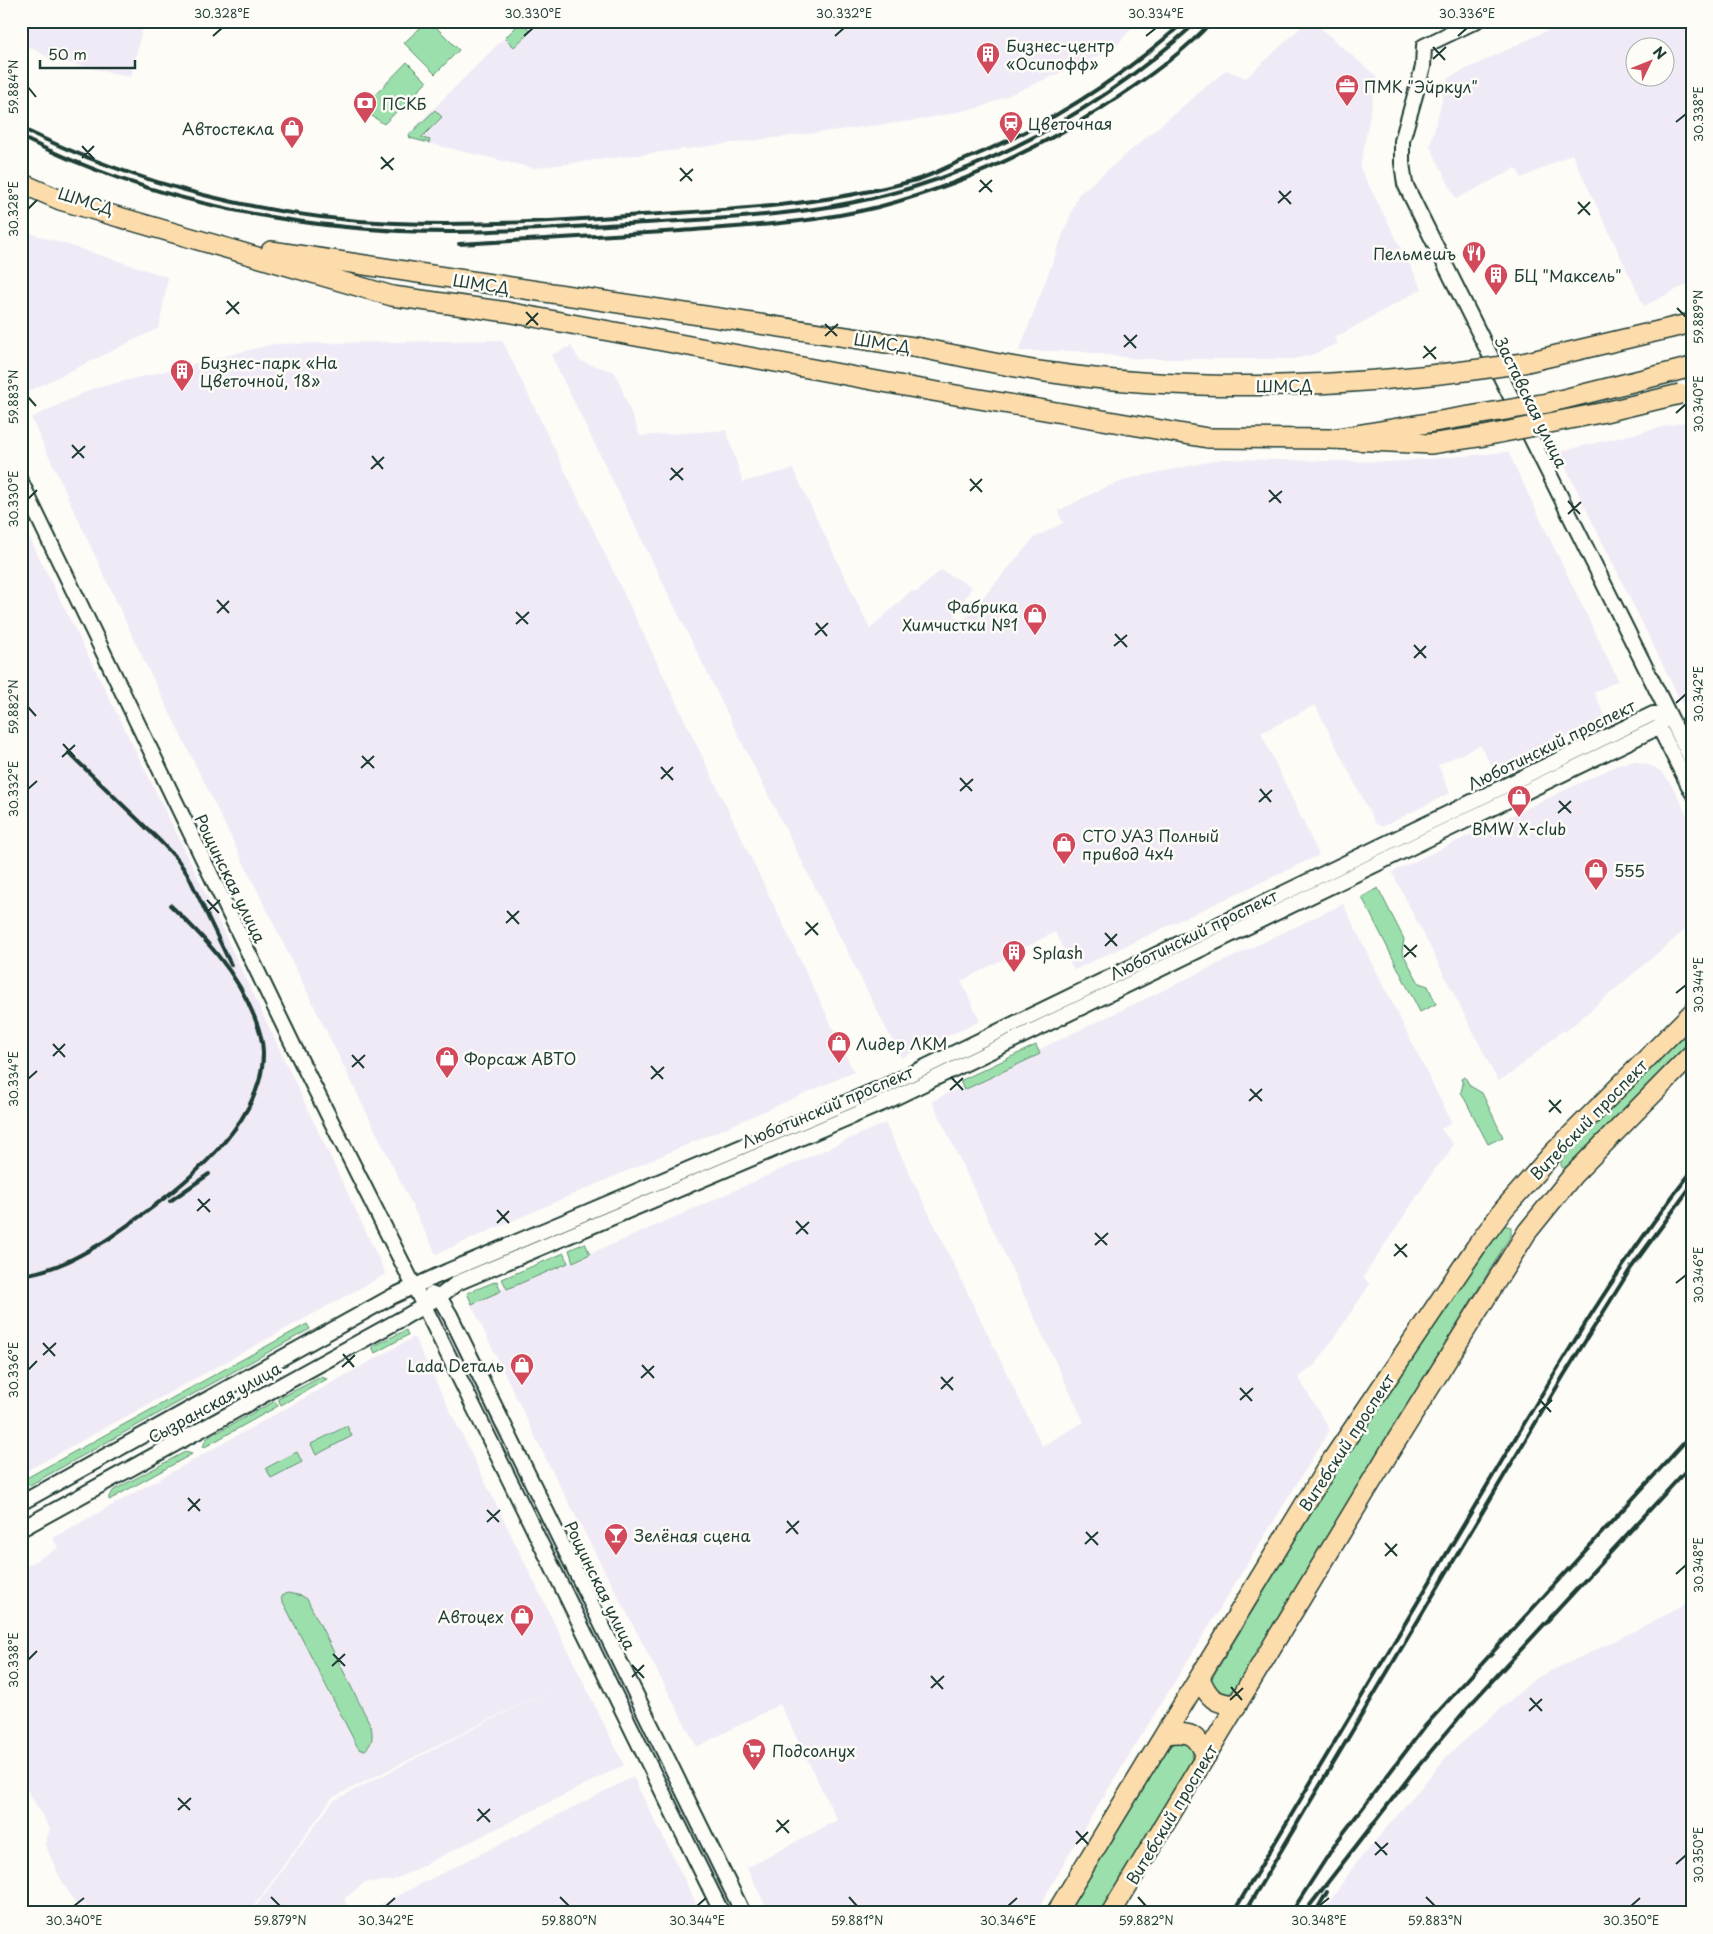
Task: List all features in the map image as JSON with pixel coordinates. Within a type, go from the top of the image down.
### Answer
[{"type":"main road","name":"ШМСД","points":[[21,176],[60,193],[214,238],[286,254],[920,348],[1046,372],[1125,381],[1283,386],[1362,382],[1461,372],[1523,363],[1692,323]]},
{"type":"main road","name":"ШМСД","points":[[21,183],[60,200],[392,296],[506,312],[915,388],[1208,438],[1332,439],[1548,403],[1686,368]]},
{"type":"main road","points":[[1332,439],[1430,444],[1484,436],[1596,414],[1686,393]]},
{"type":"main road","name":"Витебский проспект","points":[[1056,1913],[1328,1466],[1476,1247],[1504,1209],[1553,1153],[1692,1013]]},
{"type":"main road","name":"Витебский проспект","points":[[1111,1913],[1527,1232],[1573,1175],[1692,1054]]},
{"type":"main road","points":[[1553,1153],[1553,1163],[1557,1170],[1573,1175]]},
{"type":"main road","points":[[1200,1678],[1206,1693],[1216,1701],[1238,1705]]},
{"type":"main road","points":[[1166,1734],[1182,1732],[1193,1735],[1201,1744],[1206,1756]]},
{"type":"street","name":"Заставская улица","points":[[1476,21],[1424,46],[1423,67],[1402,141],[1402,163],[1406,184],[1692,762]]},
{"type":"street","name":"Рощинская улица","points":[[21,482],[290,1038],[424,1306],[722,1913]]},
{"type":"street","name":"Люботинский проспект","points":[[414,1286],[888,1085],[1653,714],[1668,715]]},
{"type":"street","name":"Люботинский проспект","points":[[424,1306],[463,1280],[890,1100],[1659,727],[1668,715]]},
{"type":"street","points":[[1659,727],[1692,792]]},
{"type":"street","points":[[414,1286],[439,1297]]},
{"type":"street","name":"Сызранская улица","points":[[21,1503],[414,1286]]},
{"type":"street","name":"Рощинская улица","points":[[439,1297],[743,1913]]},
{"type":"street","name":"Сызранская улица","points":[[21,1529],[424,1306]]},
{"type":"shaded area","points":[[21,21],[144,21],[131,77],[51,59],[21,42]]},
{"type":"shaded area","points":[[521,21],[1137,21],[1114,49],[982,107],[919,120],[533,168],[410,139],[408,134]]},
{"type":"shaded area","points":[[1308,21],[1312,21],[1377,77],[1360,168],[1422,289],[1334,338],[1338,343],[1309,356],[1293,359],[1140,359],[1075,351],[1019,351],[1078,195],[1226,70],[1246,78]]},
{"type":"shaded area","points":[[1567,21],[1692,21],[1692,282],[1644,306],[1572,154],[1522,178],[1516,168],[1456,199],[1430,146],[1448,78]]},
{"type":"shaded area","points":[[21,230],[168,277],[159,328],[21,395]]},
{"type":"shaded area","points":[[502,340],[854,1072],[436,1254],[138,648],[31,418],[92,389],[273,344]]},
{"type":"shaded area","points":[[571,346],[580,361],[615,372],[640,436],[726,430],[743,482],[793,469],[870,629],[911,591],[917,592],[941,570],[972,587],[954,616],[962,622],[1034,538],[1063,523],[1058,511],[1103,488],[1132,478],[1222,459],[1393,462],[1508,452],[1618,680],[1594,693],[1606,718],[1495,772],[1480,745],[1438,765],[1450,793],[1382,827],[1375,823],[1315,705],[1261,733],[1319,855],[1074,970],[1055,932],[961,981],[980,1021],[901,1058],[719,697],[551,355]]},
{"type":"shaded area","points":[[1692,420],[1692,724],[1558,452]]},
{"type":"shaded area","points":[[21,521],[183,846],[386,1274],[21,1474]]},
{"type":"shaded area","points":[[1634,761],[1654,767],[1663,773],[1676,792],[1692,825],[1692,839],[1689,840],[1692,846],[1692,924],[1566,1031],[1562,1031],[1512,1073],[1498,1081],[1392,872],[1618,765]]},
{"type":"shaded area","points":[[1343,904],[1452,1123],[1441,1129],[1453,1144],[1447,1156],[1435,1169],[1364,1276],[1365,1280],[1370,1284],[1316,1364],[1298,1377],[1330,1430],[1080,1835],[1036,1913],[769,1913],[747,1868],[837,1820],[780,1704],[697,1747],[549,1465],[470,1302],[628,1238],[885,1123],[1042,1446],[1084,1422],[932,1101]]},
{"type":"shaded area","points":[[414,1337],[624,1765],[392,1881],[365,1882],[344,1899],[350,1913],[251,1913],[333,1801],[557,1686],[332,1798],[249,1913],[90,1913],[84,1904],[78,1908],[59,1876],[45,1844],[50,1829],[21,1779],[21,1569],[58,1548],[53,1538]]},
{"type":"shaded area","points":[[1692,1601],[1692,1913],[1322,1913],[1354,1866],[1449,1754],[1536,1678],[1621,1638]]},
{"type":"shaded area","points":[[633,1777],[701,1913],[383,1913],[379,1905]]},
{"type":"green space","points":[[427,21],[430,21],[459,50],[435,74],[404,43]]},
{"type":"green space","points":[[521,22],[531,31],[514,47],[505,38]]},
{"type":"green space","points":[[407,62],[427,82],[384,124],[369,114],[373,97]]},
{"type":"green space","points":[[435,110],[442,117],[422,137],[430,140],[429,143],[410,138],[409,135]]},
{"type":"green space","points":[[1378,888],[1404,939],[1402,952],[1419,983],[1428,986],[1436,1004],[1420,1012],[1362,897]]},
{"type":"green space","points":[[1692,1027],[1692,1039],[1563,1168],[1561,1166],[1561,1159]]},
{"type":"green space","points":[[1036,1045],[1040,1054],[964,1090],[960,1081]]},
{"type":"green space","points":[[1465,1077],[1470,1086],[1482,1093],[1503,1137],[1488,1144],[1461,1092],[1463,1084],[1461,1079]]},
{"type":"green space","points":[[1504,1225],[1511,1227],[1511,1235],[1233,1691],[1227,1695],[1217,1692],[1211,1680],[1346,1456],[1500,1228]]},
{"type":"green space","points":[[585,1243],[590,1254],[573,1262],[569,1250]]},
{"type":"green space","points":[[564,1253],[568,1263],[507,1289],[502,1279]]},
{"type":"green space","points":[[497,1281],[501,1291],[472,1304],[467,1293]]},
{"type":"green space","points":[[307,1324],[310,1329],[21,1490],[21,1481]]},
{"type":"green space","points":[[406,1330],[408,1335],[375,1353],[372,1347]]},
{"type":"green space","points":[[321,1377],[327,1379],[281,1405],[278,1399]]},
{"type":"green space","points":[[275,1401],[278,1406],[203,1448],[207,1438]]},
{"type":"green space","points":[[347,1426],[352,1436],[316,1455],[311,1444]]},
{"type":"green space","points":[[185,1452],[192,1454],[109,1500],[109,1496],[114,1490]]},
{"type":"green space","points":[[297,1452],[302,1462],[271,1478],[266,1468]]},
{"type":"green space","points":[[289,1593],[307,1599],[371,1726],[372,1739],[370,1745],[365,1750],[360,1750],[357,1746],[281,1598],[284,1594]]},
{"type":"green space","points":[[1176,1741],[1188,1743],[1193,1750],[1191,1762],[1100,1913],[1068,1913],[1168,1749]]},
{"type":"railway","points":[[21,128],[110,166],[203,195],[251,206],[347,220],[426,224],[518,222],[780,205],[848,195],[916,180],[987,150],[1048,120],[1105,84],[1185,21]]},
{"type":"railway","points":[[21,137],[71,160],[123,180],[176,196],[230,209],[340,226],[395,231],[472,232],[735,218],[807,210],[879,197],[914,187],[992,158],[1065,119],[1100,97],[1134,74],[1198,21]]},
{"type":"railway","points":[[459,244],[653,233],[780,223],[830,217],[908,199],[993,167],[1074,125],[1114,100],[1159,68],[1188,45],[1212,21]]},
{"type":"railway","points":[[69,753],[177,859],[188,875],[231,965]]},
{"type":"railway","points":[[105,1241],[181,1185],[206,1162],[229,1137],[247,1110],[259,1082],[263,1053],[262,1043],[258,1025],[247,1000],[218,956],[170,905]]},
{"type":"railway","points":[[1233,1913],[1556,1370],[1635,1249],[1692,1171]]},
{"type":"railway","points":[[170,1201],[209,1174]]},
{"type":"railway","points":[[1244,1913],[1564,1375],[1631,1268],[1692,1185]]},
{"type":"railway","points":[[21,1275],[57,1266],[110,1238]]},
{"type":"railway","points":[[1291,1913],[1338,1840],[1426,1725],[1692,1434]]},
{"type":"railway","points":[[1304,1913],[1411,1775],[1468,1707],[1692,1464]]},
{"type":"railway","points":[[1315,1913],[1327,1892]]},
{"type":"place","name":"Бизнес-центр «Осипофф»","points":[[988,75]]},
{"type":"place","name":"ПМК \"Эйркул\"","points":[[1347,107]]},
{"type":"place","name":"ПСКБ","points":[[365,124]]},
{"type":"place","name":"Цветочная","points":[[1011,144]]},
{"type":"place","name":"Автостекла","points":[[292,149]]},
{"type":"place","name":"Пельмешъ","points":[[1474,274]]},
{"type":"place","name":"БЦ \"Максель\"","points":[[1496,296]]},
{"type":"place","name":"Бизнес-парк «На Цветочной, 18»","points":[[182,392]]},
{"type":"place","name":"Фабрика Химчистки №1","points":[[1035,636]]},
{"type":"place","name":"BMW X-club","points":[[1519,818]]},
{"type":"place","name":"СТО УАЗ Полный привод 4х4","points":[[1064,865]]},
{"type":"place","name":"555","points":[[1596,891]]},
{"type":"place","name":"Splash","points":[[1014,973]]},
{"type":"place","name":"Лидер ЛКМ","points":[[839,1064]]},
{"type":"place","name":"Форсаж АВТО","points":[[447,1079]]},
{"type":"place","name":"Lada Dеталь","points":[[522,1386]]},
{"type":"place","name":"Зелёная сцена","points":[[616,1556]]},
{"type":"place","name":"Автоцех","points":[[522,1637]]},
{"type":"place","name":"Подсолнух","points":[[754,1771]]}]
